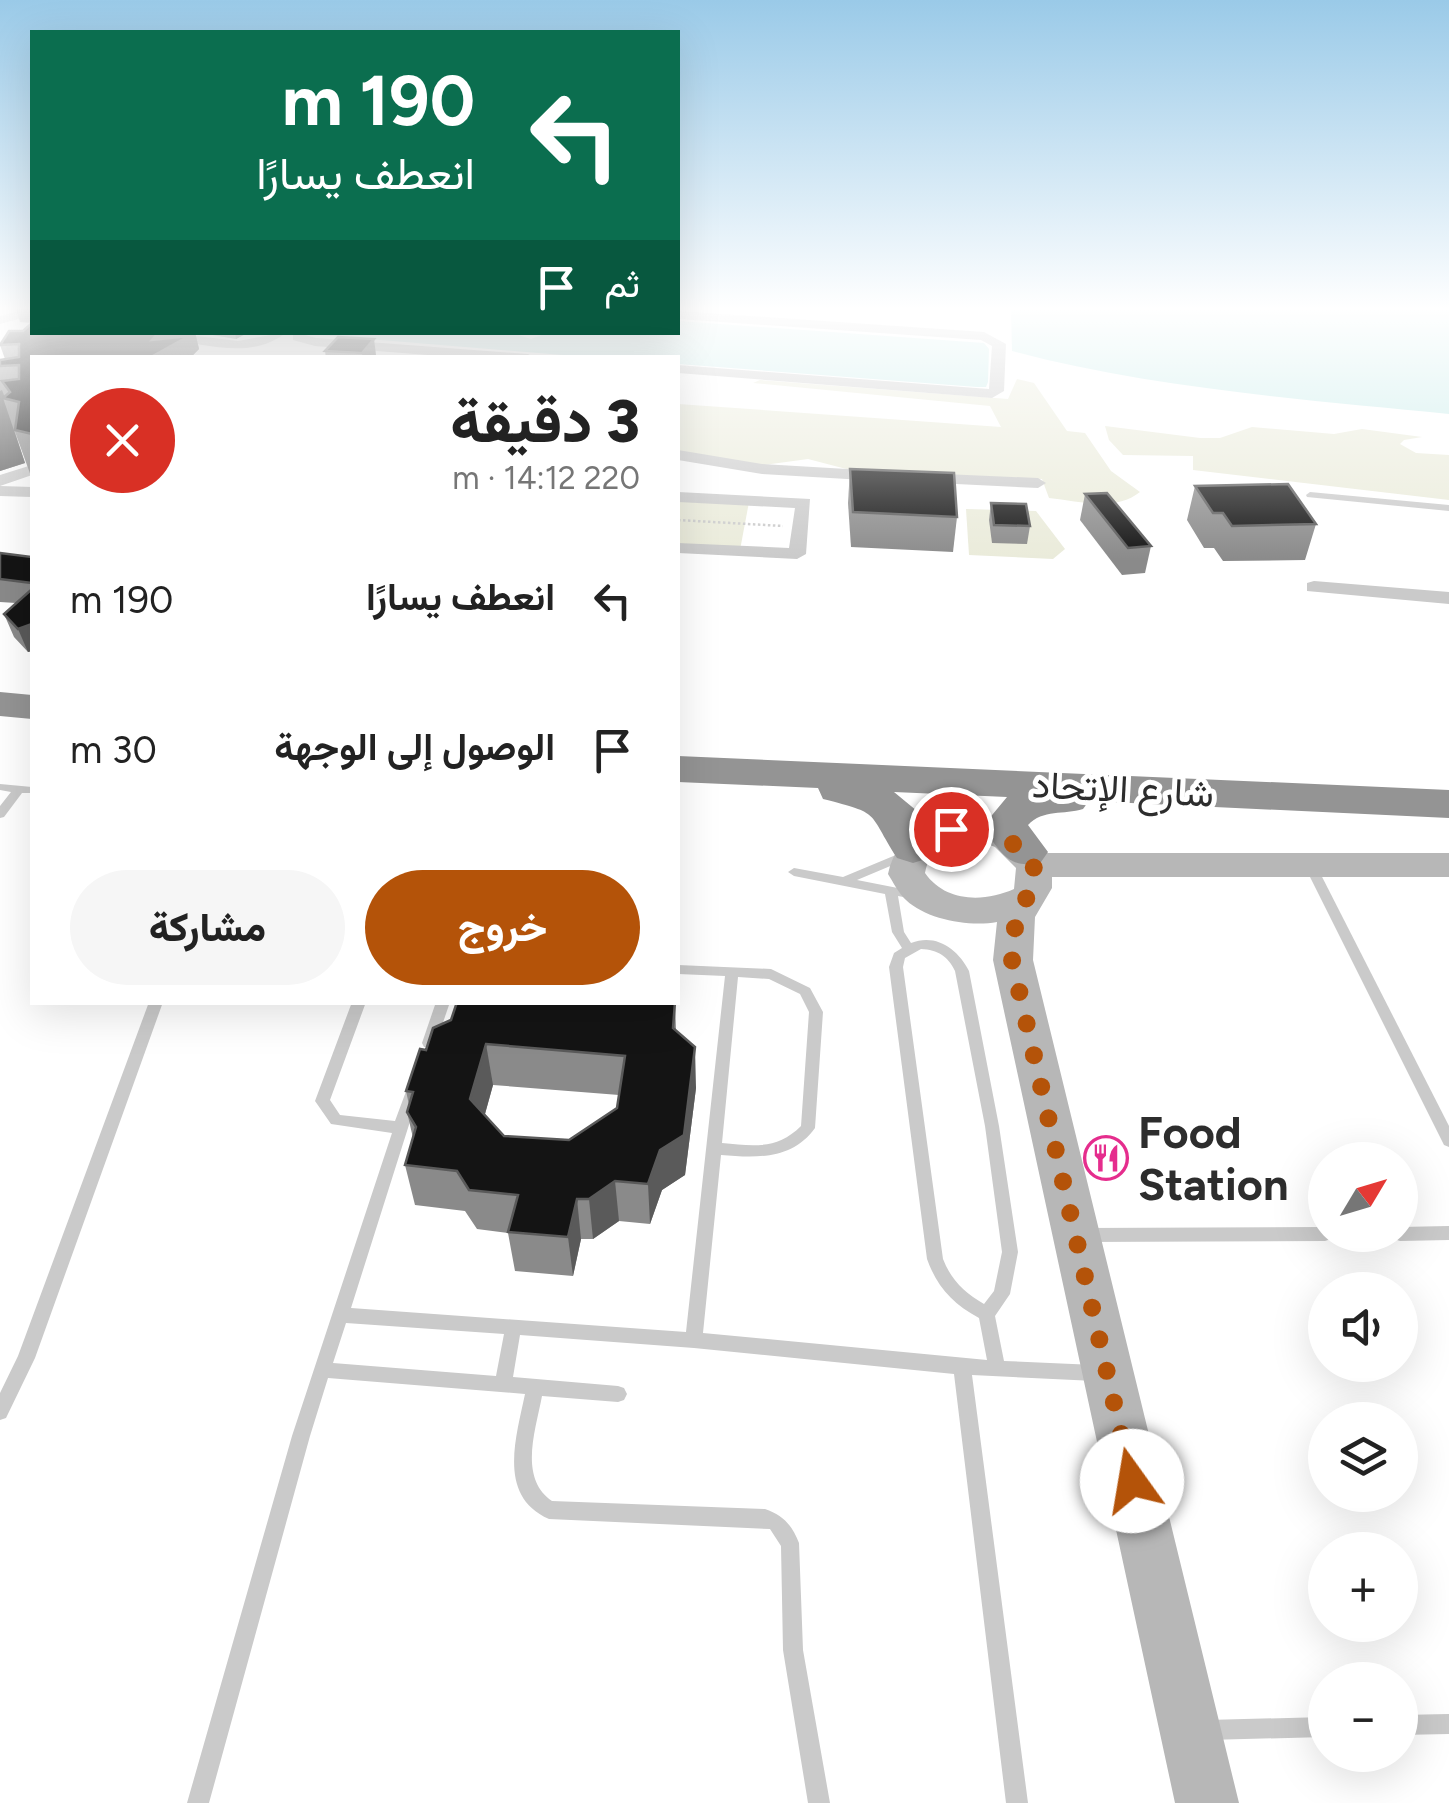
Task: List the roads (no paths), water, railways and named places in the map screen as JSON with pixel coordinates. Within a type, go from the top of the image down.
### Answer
[{"type":"highway","points":[[0,704],[30,707]]},
{"type":"highway","points":[[0,736],[30,738]]},
{"type":"highway","points":[[682,762],[870,796],[890,806],[904,820],[911,850]]},
{"type":"highway","name":"شارع الإتحاد","points":[[682,762],[1449,780]]},
{"type":"highway","name":"شارع الإتحاد","points":[[682,762],[1449,804]]},
{"type":"highway","points":[[1028,872],[1005,826],[1012,812],[1026,803],[1326,798]]},
{"type":"street","points":[[969,392],[995,392]]},
{"type":"street","points":[[680,455],[762,469],[1038,483]]},
{"type":"street","points":[[0,481],[30,460]]},
{"type":"street","points":[[0,491],[30,489]]},
{"type":"street","points":[[680,497],[804,503],[797,554],[680,548]]},
{"type":"street","points":[[1314,586],[1449,598]]},
{"type":"street","points":[[1012,960],[997,940],[912,881],[906,867],[911,850],[932,834],[972,829],[1001,836],[1028,872]]},
{"type":"street","points":[[947,906],[996,910],[1028,872],[1449,865]]},
{"type":"street","points":[[1028,872],[1016,917],[1012,960],[1207,1803]]},
{"type":"lane","points":[[1310,495],[1449,508]]},
{"type":"lane","points":[[0,788],[26,790]]},
{"type":"lane","points":[[0,814],[26,790]]},
{"type":"lane","points":[[846,880],[911,850]]},
{"type":"lane","points":[[1310,866],[1449,1141]]},
{"type":"lane","points":[[794,872],[846,880],[947,906]]},
{"type":"lane","points":[[891,890],[898,932],[908,948]]},
{"type":"lane","points":[[986,1314],[958,1299],[941,1277],[935,1259],[896,967],[899,956],[919,944],[941,947],[958,960],[962,971],[1010,1252],[1002,1294],[986,1314],[997,1369]]},
{"type":"lane","points":[[680,969],[783,978],[812,1000],[816,1012],[810,1117],[801,1137],[783,1149],[767,1152],[716,1149]]},
{"type":"lane","points":[[694,1340],[732,972]]},
{"type":"lane","points":[[0,1412],[26,1358],[155,1005]]},
{"type":"lane","points":[[358,1005],[322,1102],[336,1120],[400,1128]]},
{"type":"lane","points":[[198,1803],[301,1436],[442,1005]]},
{"type":"lane","points":[[1076,1235],[1308,1234]]},
{"type":"lane","points":[[1418,1234],[1449,1234]]},
{"type":"lane","points":[[340,1315],[694,1340],[962,1367],[1108,1374]]},
{"type":"lane","points":[[503,1384],[512,1328]]},
{"type":"lane","points":[[962,1367],[1017,1803]]},
{"type":"lane","points":[[324,1370],[618,1394]]},
{"type":"lane","points":[[535,1387],[522,1479],[537,1505],[549,1510],[765,1518],[784,1531],[792,1558],[793,1650],[819,1803]]},
{"type":"lane","points":[[1418,1725],[1449,1724]]},
{"type":"lane","points":[[1190,1730],[1308,1727]]},
{"type":"water","points":[[1240,392],[1449,392],[1449,414]]},
{"type":"place","name":"Food Station","points":[[1106,1158]]}]
